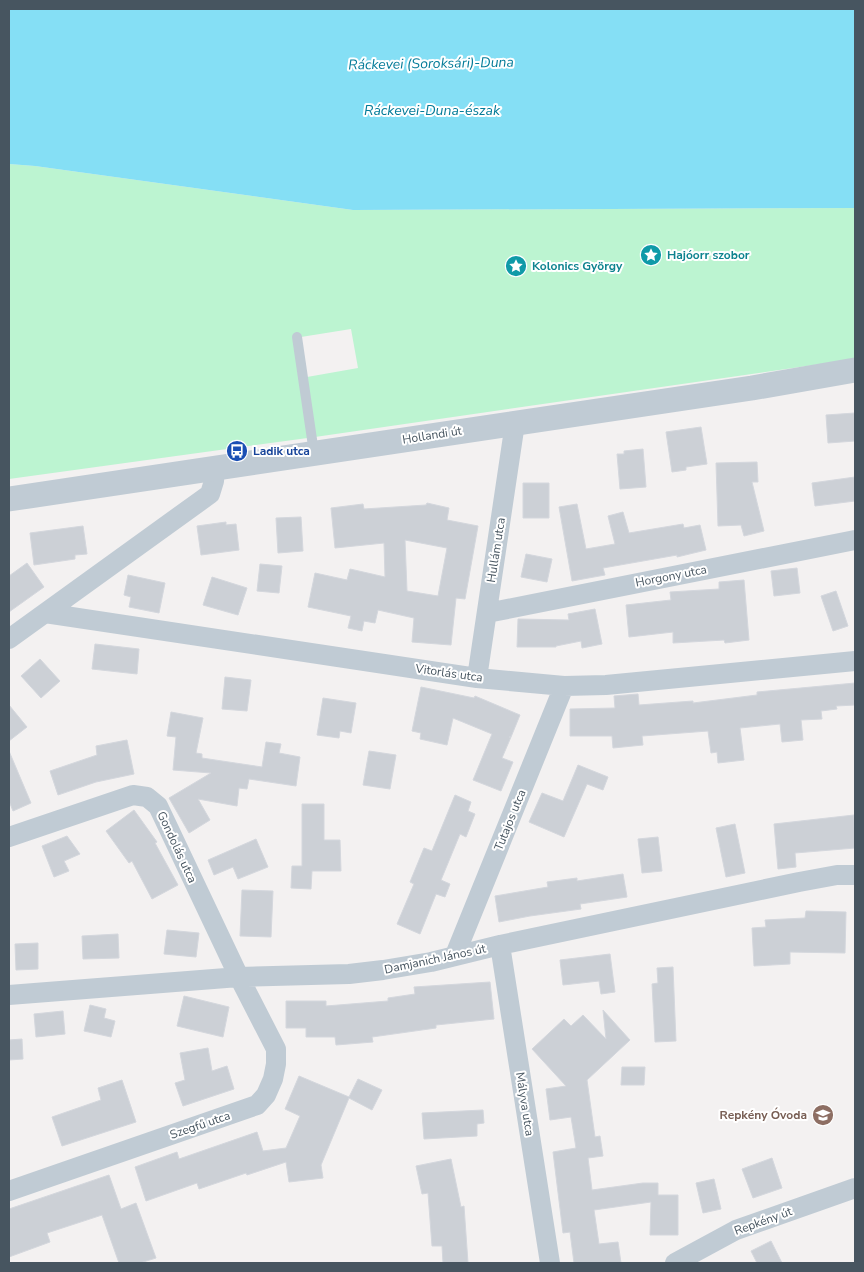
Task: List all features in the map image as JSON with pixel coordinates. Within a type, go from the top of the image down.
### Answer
[{"type":"street","name":"Hollandi út","points":[[9,499],[752,388],[855,370]]},
{"type":"street","name":"Hullám utca","points":[[476,678],[516,423]]},
{"type":"street","points":[[9,639],[210,494],[215,469]]},
{"type":"street","name":"Horgony utca","points":[[487,613],[855,540]]},
{"type":"street","name":"Vitorlás utca","points":[[45,613],[476,678],[564,686],[606,685],[855,660]]},
{"type":"street","name":"Tutajos utca","points":[[455,955],[564,686]]},
{"type":"street","name":"Gondolás utca","points":[[9,837],[133,795],[146,797],[158,806],[239,977]]},
{"type":"street","name":"Damjanich János út","points":[[9,995],[239,977],[349,974],[431,962],[500,945],[799,882],[837,875],[855,876]]},
{"type":"street","name":"Mályva utca","points":[[500,945],[550,1263]]},
{"type":"street","name":"Szegfű utca","points":[[9,1191],[257,1105],[266,1095],[273,1079],[276,1049],[239,977]]},
{"type":"street","name":"Repkény út","points":[[675,1263],[736,1230],[855,1188]]},
{"type":"lane","points":[[297,337],[314,453]]},
{"type":"green space","points":[[9,164],[353,210],[855,208],[855,359],[9,479]],"holes":[[[351,329],[358,368],[307,377],[301,337]]]},
{"type":"water","name":"Ráckevei-Duna-észak","points":[[9,9],[855,9],[855,208],[353,210],[9,164]]},
{"type":"building","points":[[855,413],[855,441],[828,443],[826,415]]},
{"type":"building","points":[[701,427],[707,464],[686,467],[686,470],[672,472],[666,432]]},
{"type":"building","points":[[643,449],[646,487],[620,489],[617,454],[624,454],[624,451]]},
{"type":"building","points":[[757,462],[758,482],[752,482],[764,531],[744,536],[741,525],[718,526],[716,463]]},
{"type":"building","points":[[855,477],[855,501],[815,506],[812,483]]},
{"type":"building","points":[[523,483],[549,483],[549,518],[523,518]]},
{"type":"building","points":[[427,503],[449,508],[447,520],[478,526],[465,599],[456,598],[451,645],[412,642],[414,618],[378,610],[375,623],[364,621],[362,631],[348,628],[351,616],[308,607],[315,573],[347,580],[350,569],[385,577],[384,543],[335,548],[331,508],[363,504],[364,509],[426,505]],"holes":[[[405,540],[447,548],[438,596],[407,591]]]},
{"type":"building","points":[[577,504],[586,549],[615,544],[608,516],[623,512],[629,533],[683,524],[684,528],[700,525],[706,550],[677,557],[677,555],[603,568],[605,575],[572,581],[559,507]]},
{"type":"building","points":[[301,517],[303,551],[278,553],[276,518]]},
{"type":"building","points":[[226,522],[226,525],[236,524],[239,550],[201,555],[197,526]]},
{"type":"building","points":[[83,526],[87,554],[75,555],[75,559],[34,565],[30,533]]},
{"type":"building","points":[[526,554],[552,559],[547,582],[521,577]]},
{"type":"building","points":[[27,563],[44,587],[9,612],[9,576]]},
{"type":"building","points":[[260,564],[282,566],[279,593],[257,591]]},
{"type":"building","points":[[797,568],[800,593],[774,596],[771,571]]},
{"type":"building","points":[[128,575],[165,583],[159,613],[129,607],[131,597],[124,595]]},
{"type":"building","points":[[212,577],[247,588],[238,615],[203,605]]},
{"type":"building","points":[[744,580],[749,640],[725,643],[724,640],[673,643],[673,632],[629,637],[626,605],[671,600],[670,592],[719,589],[719,582]]},
{"type":"building","points":[[836,591],[848,626],[833,631],[821,596]]},
{"type":"building","points":[[595,609],[602,644],[582,648],[581,641],[556,647],[517,647],[518,619],[569,620],[568,614]]},
{"type":"building","points":[[95,644],[139,649],[137,674],[92,669]]},
{"type":"building","points":[[40,659],[60,681],[41,698],[21,676]]},
{"type":"building","points":[[225,677],[251,680],[247,711],[222,709]]},
{"type":"building","points":[[855,683],[855,705],[836,706],[837,709],[821,711],[822,719],[801,720],[803,740],[782,742],[780,724],[740,728],[744,760],[718,763],[717,752],[711,753],[708,731],[642,736],[643,745],[613,748],[612,736],[570,736],[570,709],[615,708],[614,696],[638,694],[639,705],[693,701],[693,703],[757,695],[757,692]]},
{"type":"building","points":[[421,687],[474,698],[475,696],[520,715],[502,758],[513,762],[501,791],[473,780],[492,734],[453,718],[447,745],[420,739],[421,733],[412,731]]},
{"type":"building","points":[[323,698],[356,703],[351,733],[340,731],[339,738],[317,735]]},
{"type":"building","points":[[9,705],[27,727],[9,741]]},
{"type":"building","points":[[171,712],[203,718],[196,753],[202,754],[202,758],[262,767],[266,742],[281,744],[279,753],[300,757],[296,786],[249,779],[247,789],[239,788],[237,806],[198,799],[210,820],[189,833],[169,798],[211,773],[173,770],[176,737],[167,736]]},
{"type":"building","points":[[127,740],[134,774],[96,782],[58,795],[50,771],[97,755],[96,746]]},
{"type":"building","points":[[9,751],[31,803],[13,811],[9,801]]},
{"type":"building","points":[[369,751],[396,755],[390,789],[363,785]]},
{"type":"building","points":[[578,765],[608,777],[603,790],[587,784],[564,837],[529,822],[542,793],[563,801]]},
{"type":"building","points":[[455,795],[471,802],[468,811],[475,814],[466,837],[460,834],[441,880],[450,884],[445,897],[436,894],[420,934],[397,924],[414,884],[410,882],[424,848],[432,851]]},
{"type":"building","points":[[302,804],[324,804],[324,840],[340,840],[341,871],[312,871],[311,889],[291,888],[292,866],[302,866]]},
{"type":"building","points":[[134,810],[157,842],[155,843],[178,885],[152,899],[132,861],[129,863],[106,831]]},
{"type":"building","points":[[854,815],[855,848],[795,853],[796,867],[778,869],[774,824]]},
{"type":"building","points":[[735,824],[745,873],[726,877],[716,828]]},
{"type":"building","points":[[67,836],[80,854],[64,861],[69,871],[54,877],[42,846]]},
{"type":"building","points":[[658,837],[662,871],[642,873],[638,839]]},
{"type":"building","points":[[256,839],[268,867],[238,879],[233,867],[214,875],[208,860]]},
{"type":"building","points":[[623,874],[627,897],[580,904],[581,909],[499,922],[495,896],[548,887],[547,882],[577,878],[577,881]]},
{"type":"building","points":[[242,890],[273,891],[271,937],[240,936]]},
{"type":"building","points":[[806,911],[846,912],[845,953],[790,952],[790,964],[754,966],[752,928],[766,927],[765,920],[805,918]]},
{"type":"building","points":[[167,930],[199,933],[196,957],[164,954]]},
{"type":"building","points":[[118,934],[119,958],[83,959],[82,936]]},
{"type":"building","points":[[38,943],[38,969],[16,970],[15,944]]},
{"type":"building","points":[[610,954],[615,992],[601,994],[599,981],[563,985],[560,960]]},
{"type":"building","points":[[673,967],[676,1041],[655,1042],[652,984],[658,983],[657,968]]},
{"type":"building","points":[[490,982],[494,1019],[436,1025],[436,1028],[372,1037],[373,1042],[336,1045],[335,1037],[306,1037],[306,1028],[286,1028],[286,1001],[326,1001],[326,1006],[388,1001],[388,998],[415,994],[414,987]]},
{"type":"building","points":[[184,996],[229,1007],[223,1037],[177,1026]]},
{"type":"building","points":[[90,1005],[106,1009],[104,1018],[115,1021],[111,1037],[84,1031]]},
{"type":"building","points":[[603,1010],[630,1040],[587,1080],[595,1137],[600,1136],[603,1156],[588,1158],[592,1190],[643,1183],[658,1183],[658,1195],[678,1195],[678,1235],[650,1235],[651,1202],[594,1210],[599,1244],[618,1242],[621,1263],[574,1263],[570,1232],[563,1233],[553,1152],[576,1148],[571,1117],[550,1120],[546,1089],[566,1086],[532,1049],[564,1019],[571,1026],[583,1015],[606,1039]]},
{"type":"building","points":[[63,1011],[65,1034],[36,1037],[34,1014]]},
{"type":"building","points":[[22,1039],[23,1059],[9,1060],[9,1040]]},
{"type":"building","points":[[208,1048],[212,1071],[227,1066],[234,1089],[183,1106],[175,1083],[185,1080],[180,1053]]},
{"type":"building","points":[[622,1067],[645,1067],[644,1085],[621,1085]]},
{"type":"building","points":[[299,1076],[349,1097],[358,1079],[382,1090],[372,1110],[349,1098],[321,1165],[323,1178],[289,1182],[286,1162],[199,1189],[197,1183],[146,1201],[135,1167],[177,1152],[179,1159],[257,1132],[263,1151],[286,1148],[300,1116],[285,1109]]},
{"type":"building","points":[[122,1080],[136,1122],[62,1146],[52,1117],[101,1100],[98,1088]]},
{"type":"building","points":[[483,1110],[484,1123],[477,1124],[477,1136],[424,1139],[422,1113]]},
{"type":"building","points":[[772,1158],[782,1188],[753,1198],[742,1169]]},
{"type":"building","points":[[451,1159],[461,1207],[464,1206],[468,1263],[443,1263],[442,1246],[432,1246],[428,1193],[422,1194],[416,1166]]},
{"type":"building","points":[[109,1175],[121,1209],[136,1203],[156,1258],[140,1263],[119,1263],[102,1215],[47,1233],[50,1242],[9,1257],[9,1209]]},
{"type":"building","points":[[714,1179],[721,1209],[703,1213],[696,1183]]},
{"type":"building","points":[[771,1241],[782,1263],[757,1263],[751,1251]]},
{"type":"place","name":"Hajóorr szobor","points":[[651,255]]},
{"type":"place","name":"Kolonics György","points":[[516,266]]},
{"type":"place","name":"Ladik utca","points":[[237,451]]},
{"type":"place","name":"Repkény Óvoda","points":[[823,1115]]},
{"type":"water label","name":"Ráckevei (Soroksári)-Duna","points":[[431,63]]}]
